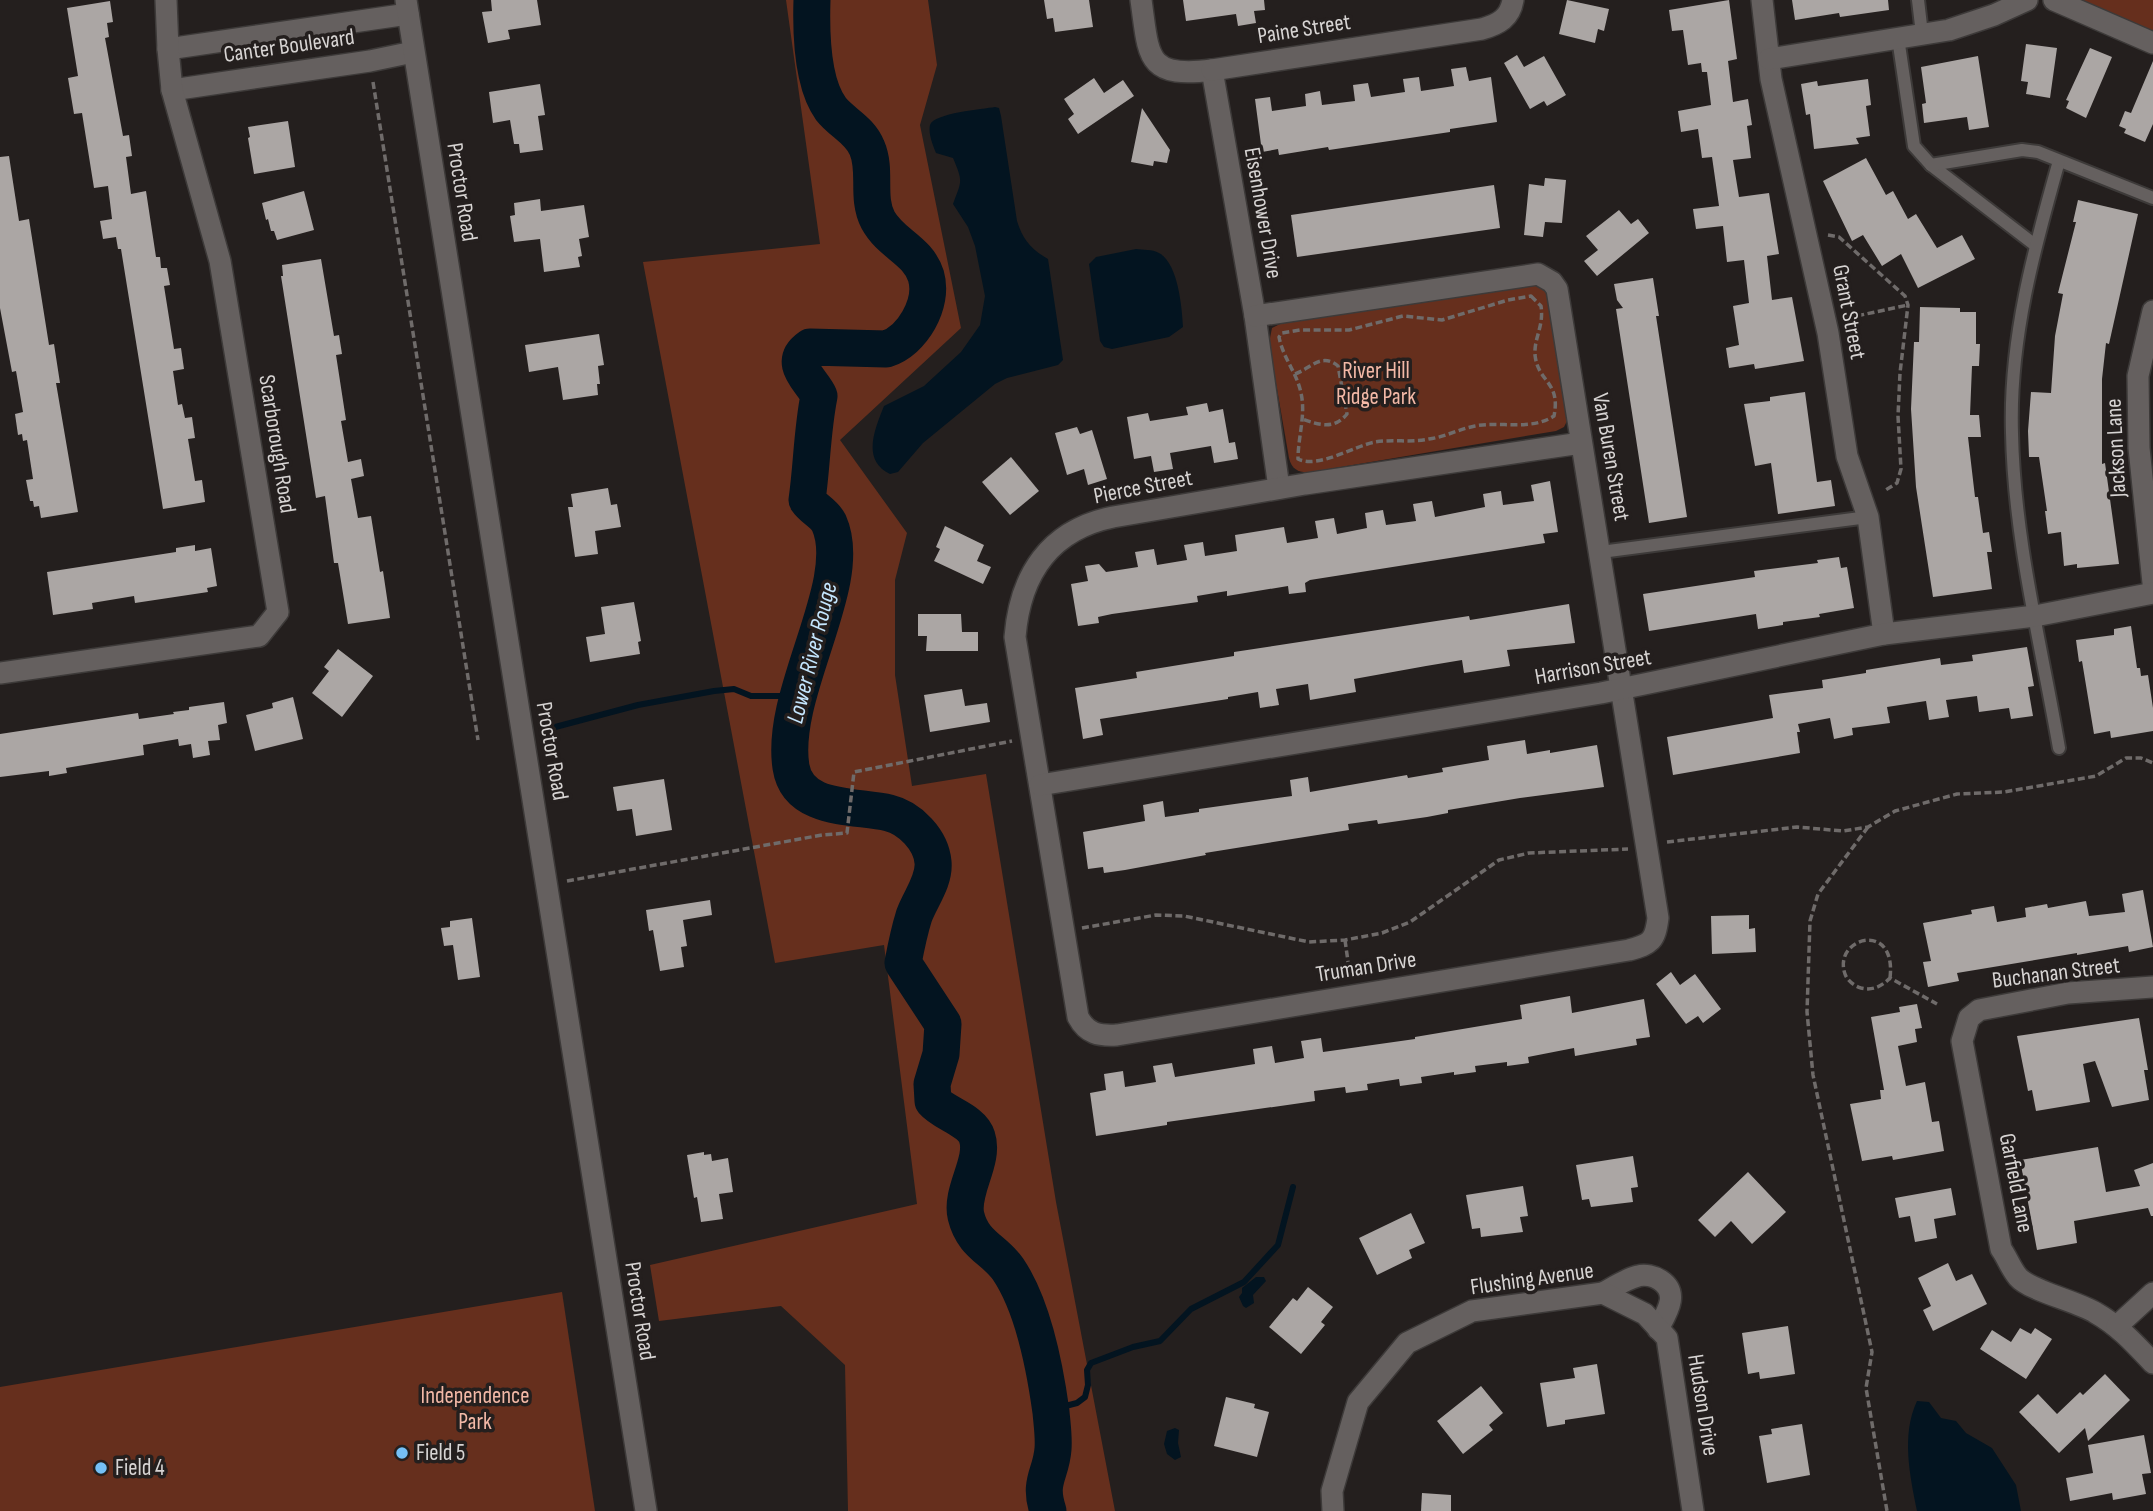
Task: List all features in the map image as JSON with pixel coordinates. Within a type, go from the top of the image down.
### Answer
[{"type":"street","name":"Scarborough Road","points":[[0,673],[259,636],[278,612],[220,261],[172,90],[166,0]]},
{"type":"street","points":[[1141,0],[1147,45],[1155,62],[1169,72],[1190,73],[1212,69]]},
{"type":"street","name":"Paine Street","points":[[1212,69],[1482,29],[1497,25],[1509,14],[1513,0]]},
{"type":"street","name":"Grant Street","points":[[1762,0],[1769,59],[1828,333],[1847,456],[1868,517],[1884,634]]},
{"type":"street","points":[[1769,59],[1949,30],[1994,15],[2027,0]]},
{"type":"street","points":[[2054,0],[2153,43]]},
{"type":"street","name":"Canter Boulevard","points":[[168,49],[407,7]]},
{"type":"street","name":"Proctor Road","points":[[407,7],[646,1511]]},
{"type":"street","name":"Canter Boulevard","points":[[172,90],[370,61],[413,52]]},
{"type":"street","name":"Eisenhower Drive","points":[[1212,69],[1255,316],[1279,488]]},
{"type":"street","name":"Van Buren Street","points":[[1255,316],[1538,275],[1552,282],[1557,289],[1658,918],[1656,934],[1652,940]]},
{"type":"street","name":"Jackson Lane","points":[[2153,311],[2138,376],[2139,448],[2153,583]]},
{"type":"street","name":"Pierce Street","points":[[1088,1030],[1078,1017],[1015,637],[1023,590],[1047,552],[1071,533],[1101,520],[1279,488],[1581,443]]},
{"type":"street","name":"Harrison Street","points":[[1040,785],[1622,689],[1884,634],[2035,616],[2153,593]]},
{"type":"street","name":"Truman Drive","points":[[1088,1030],[1096,1035],[1130,1032],[1629,950],[1645,946],[1652,940]]},
{"type":"street","name":"Buchanan Street","points":[[1969,1018],[1979,1010],[2068,993],[2153,987]]},
{"type":"street","name":"Garfield Lane","points":[[1969,1018],[1962,1041],[2001,1249],[2019,1278],[2037,1288],[2080,1304],[2117,1326],[2153,1363]]},
{"type":"street","points":[[1603,1293],[1640,1275],[1656,1277],[1671,1292],[1671,1302],[1652,1321]]},
{"type":"street","name":"Flushing Avenue","points":[[1333,1511],[1332,1491],[1358,1402],[1407,1343],[1472,1311],[1603,1293],[1652,1321]]},
{"type":"street","points":[[2117,1326],[2153,1293]]},
{"type":"street","name":"Hudson Drive","points":[[1652,1321],[1667,1338],[1693,1511]]},
{"type":"lane","points":[[1918,0],[1922,34]]},
{"type":"lane","points":[[1898,38],[1914,146],[1931,165],[2035,246]]},
{"type":"lane","points":[[1931,165],[2022,150],[2038,152],[2153,198]]},
{"type":"lane","points":[[2059,161],[2035,246],[2016,346],[2011,431],[2016,500],[2059,748]]},
{"type":"lane","points":[[1601,552],[1868,517]]},
{"type":"path","points":[[370,61],[478,740]]},
{"type":"path","points":[[1828,235],[1839,237],[1905,296],[1908,305],[1899,373],[1901,469],[1897,483],[1884,491]]},
{"type":"path","points":[[1531,296],[1541,306],[1543,319],[1535,354],[1542,374],[1556,395],[1554,416],[1548,420],[1525,424],[1475,426],[1426,440],[1374,442],[1330,457],[1305,462],[1298,459],[1302,419],[1301,394],[1295,374],[1282,350],[1279,337],[1282,333],[1300,330],[1349,331],[1403,316],[1442,320],[1531,296]]},
{"type":"path","points":[[1847,318],[1908,305]]},
{"type":"path","points":[[1295,374],[1320,360],[1334,362],[1338,366],[1347,414],[1341,421],[1329,426],[1302,419]]},
{"type":"path","points":[[547,885],[822,835],[847,833],[854,772],[1031,737]]},
{"type":"path","points":[[1064,933],[1156,915],[1185,916],[1309,943],[1345,940],[1382,933],[1409,922],[1499,860],[1529,853],[1647,846],[1797,827],[1843,831],[1868,827],[1895,811],[1958,793],[2004,792],[2096,776],[2126,758],[2141,758],[2153,763]]},
{"type":"path","points":[[1868,827],[1818,894],[1810,921],[1807,1012],[1813,1075],[1872,1352],[1866,1388],[1887,1511]]},
{"type":"path","points":[[1345,940],[1351,982]]},
{"type":"path","points":[[1867,940],[1878,942],[1889,951],[1892,962],[1890,978],[1875,989],[1863,989],[1853,985],[1845,976],[1843,964],[1846,952],[1855,943],[1867,940]]},
{"type":"path","points":[[1890,978],[1937,1003]]},
{"type":"green space","points":[[786,0],[928,0],[937,65],[920,125],[961,328],[840,440],[907,533],[895,580],[895,675],[912,786],[986,774],[1056,1202],[1115,1511],[848,1511],[845,1365],[781,1306],[659,1321],[650,1265],[917,1204],[884,945],[775,963],[643,262],[820,244]]},
{"type":"green space","points":[[2078,0],[2153,0],[2153,34]]},
{"type":"green space","name":"River Hill Ridge Park","points":[[1538,285],[1549,293],[1568,419],[1564,427],[1556,431],[1311,472],[1294,468],[1289,458],[1269,343],[1272,328],[1286,321]]},
{"type":"green space","name":"Independence Park","points":[[562,1292],[595,1511],[0,1511],[0,1387]]},
{"type":"water","points":[[999,108],[1001,116],[1017,221],[1028,243],[1048,259],[1063,360],[1058,365],[1007,378],[995,384],[923,443],[898,472],[890,474],[881,468],[873,452],[874,434],[884,406],[924,386],[961,352],[980,325],[985,296],[975,246],[968,227],[953,204],[960,185],[958,172],[953,158],[936,153],[930,136],[930,125],[940,117]]},
{"type":"water","points":[[1136,249],[1159,253],[1171,266],[1178,286],[1183,327],[1169,337],[1112,349],[1104,347],[1100,341],[1089,264],[1096,257]]},
{"type":"water","points":[[1256,1277],[1264,1277],[1266,1281],[1253,1295],[1254,1303],[1246,1308],[1239,1297],[1242,1288]]},
{"type":"water","points":[[1917,1401],[1929,1402],[1941,1418],[1956,1421],[1966,1433],[1992,1448],[2016,1485],[2021,1511],[1917,1511],[1908,1442]]},
{"type":"water","points":[[1175,1428],[1179,1430],[1181,1457],[1175,1460],[1167,1454],[1164,1444],[1167,1431]]},
{"type":"building","points":[[491,0],[537,0],[541,25],[508,30],[510,39],[488,43],[482,12],[492,11]]},
{"type":"building","points":[[1044,0],[1089,0],[1093,27],[1055,32],[1053,18],[1047,19]]},
{"type":"building","points":[[1183,0],[1264,0],[1265,10],[1254,11],[1256,23],[1238,26],[1236,14],[1186,21]]},
{"type":"building","points":[[1567,0],[1609,9],[1604,31],[1598,29],[1595,43],[1559,34]]},
{"type":"building","points":[[1729,0],[1737,59],[1728,61],[1733,102],[1748,99],[1752,125],[1747,126],[1751,158],[1733,160],[1739,197],[1769,193],[1779,254],[1767,256],[1772,300],[1792,297],[1804,361],[1755,369],[1754,364],[1729,368],[1726,348],[1739,345],[1733,306],[1749,303],[1744,260],[1727,262],[1723,226],[1696,229],[1693,209],[1719,206],[1712,157],[1702,158],[1698,129],[1681,132],[1678,111],[1711,105],[1707,72],[1702,72],[1701,63],[1688,65],[1683,30],[1672,31],[1669,10]]},
{"type":"building","points":[[1792,0],[1888,0],[1889,10],[1840,17],[1839,13],[1795,20]]},
{"type":"building","points":[[110,1],[113,22],[107,23],[109,37],[105,38],[123,136],[129,135],[132,156],[126,157],[131,194],[146,191],[156,257],[160,257],[161,268],[167,268],[170,285],[164,286],[174,349],[181,348],[184,369],[173,371],[178,405],[182,404],[185,418],[192,417],[195,438],[188,439],[195,481],[202,480],[205,502],[163,509],[121,249],[118,249],[116,237],[103,239],[100,221],[112,219],[108,186],[94,188],[82,113],[74,114],[68,78],[78,76],[67,8]]},
{"type":"building","points":[[2026,44],[2057,48],[2050,98],[2026,94],[2028,82],[2021,81]]},
{"type":"building","points":[[2090,48],[2112,57],[2086,118],[2066,108],[2069,101],[2066,100]]},
{"type":"building","points":[[1517,55],[1524,67],[1544,56],[1566,95],[1547,106],[1544,101],[1530,109],[1504,63]]},
{"type":"building","points":[[1978,56],[1989,127],[1969,130],[1967,117],[1924,123],[1922,104],[1926,103],[1921,67]]},
{"type":"building","points":[[2153,61],[2153,124],[2145,142],[2124,133],[2126,129],[2119,126],[2125,111],[2131,113]]},
{"type":"building","points":[[1466,67],[1469,81],[1491,77],[1497,122],[1450,129],[1450,132],[1329,150],[1328,147],[1279,155],[1278,149],[1262,152],[1255,99],[1270,97],[1272,111],[1306,106],[1305,94],[1320,91],[1322,105],[1355,101],[1353,85],[1368,83],[1371,97],[1405,92],[1403,79],[1419,77],[1421,91],[1454,86],[1451,69]]},
{"type":"building","points":[[1094,78],[1104,93],[1123,80],[1134,96],[1078,134],[1068,119],[1074,114],[1064,99]]},
{"type":"building","points":[[1868,79],[1871,105],[1866,106],[1870,136],[1856,138],[1859,144],[1814,149],[1810,114],[1806,115],[1801,84],[1817,81],[1818,86]]},
{"type":"building","points":[[540,84],[545,115],[538,116],[543,150],[520,153],[519,144],[514,144],[510,120],[493,123],[489,92]]},
{"type":"building","points":[[1142,108],[1170,150],[1167,163],[1154,161],[1153,166],[1131,162]]},
{"type":"building","points":[[288,121],[295,167],[254,174],[248,127]]},
{"type":"building","points":[[9,156],[19,221],[29,219],[49,345],[54,344],[60,383],[56,383],[78,512],[41,518],[39,506],[34,507],[33,501],[30,501],[26,480],[33,479],[27,440],[23,441],[22,434],[18,435],[15,414],[23,412],[16,371],[12,372],[0,308],[0,157]]},
{"type":"building","points":[[1866,158],[1886,195],[1893,191],[1908,219],[1916,214],[1937,248],[1962,235],[1975,259],[1918,288],[1901,254],[1882,266],[1863,235],[1852,241],[1823,181]]},
{"type":"building","points":[[1545,178],[1566,180],[1562,223],[1545,222],[1543,237],[1524,235],[1529,184],[1544,186]]},
{"type":"building","points":[[1494,185],[1500,228],[1297,257],[1291,215]]},
{"type":"building","points":[[304,191],[314,230],[277,240],[268,219],[266,220],[262,203]]},
{"type":"building","points":[[540,199],[541,211],[584,205],[589,237],[579,239],[582,256],[578,257],[580,267],[544,272],[540,239],[514,242],[510,216],[515,215],[514,203]]},
{"type":"building","points":[[2078,200],[2138,214],[2109,344],[2106,343],[2102,379],[2102,464],[2105,463],[2119,564],[2077,568],[2077,564],[2064,566],[2061,532],[2048,534],[2039,457],[2029,457],[2028,431],[2031,392],[2051,393],[2055,336],[2063,294],[2058,293],[2076,222],[2073,222]]},
{"type":"building","points":[[1619,210],[1631,224],[1638,219],[1649,233],[1597,276],[1584,261],[1598,250],[1586,236]]},
{"type":"building","points":[[321,259],[334,336],[339,335],[342,354],[336,355],[346,420],[341,421],[348,462],[361,459],[364,476],[351,479],[358,518],[371,516],[390,618],[348,624],[338,563],[334,563],[325,496],[316,498],[281,276],[282,265]]},
{"type":"building","points":[[1653,278],[1659,316],[1656,316],[1687,517],[1649,523],[1616,309],[1623,308],[1617,300],[1614,284]]},
{"type":"building","points":[[1920,307],[1960,308],[1960,312],[1976,312],[1976,344],[1980,344],[1979,366],[1972,366],[1970,415],[1979,415],[1981,437],[1968,437],[1975,497],[1978,497],[1983,533],[1989,532],[1992,552],[1987,552],[1992,589],[1933,597],[1916,487],[1911,409],[1914,342],[1919,342]]},
{"type":"building","points":[[599,334],[604,365],[598,366],[598,395],[563,400],[558,367],[529,372],[525,345]]},
{"type":"building","points":[[1805,392],[1817,482],[1831,480],[1835,506],[1778,514],[1771,463],[1755,466],[1744,404]]},
{"type":"building","points":[[1207,403],[1209,412],[1223,409],[1229,443],[1235,442],[1238,459],[1214,463],[1211,446],[1170,453],[1173,469],[1154,472],[1151,456],[1134,459],[1127,417],[1148,413],[1150,421],[1188,415],[1186,407]]},
{"type":"building","points":[[1077,427],[1080,434],[1092,430],[1107,479],[1088,485],[1084,469],[1067,475],[1055,433]]},
{"type":"building","points":[[1011,457],[1039,491],[1010,515],[982,482]]},
{"type":"building","points":[[1550,481],[1558,532],[1543,534],[1545,543],[1310,580],[1305,583],[1306,592],[1289,594],[1288,586],[1227,596],[1227,591],[1197,596],[1198,602],[1112,614],[1098,617],[1099,623],[1078,626],[1071,584],[1088,581],[1085,566],[1099,564],[1106,572],[1138,567],[1135,552],[1154,549],[1157,565],[1187,560],[1184,545],[1203,542],[1205,556],[1237,551],[1235,535],[1284,527],[1287,543],[1318,538],[1315,521],[1334,518],[1337,534],[1367,528],[1365,513],[1383,510],[1386,525],[1416,521],[1413,504],[1432,501],[1435,517],[1485,507],[1483,494],[1501,491],[1503,505],[1534,501],[1531,485]]},
{"type":"building","points":[[608,488],[611,505],[617,504],[621,527],[595,531],[598,554],[575,557],[568,507],[573,507],[571,494]]},
{"type":"building","points":[[945,526],[984,545],[977,561],[991,567],[983,584],[934,561],[940,549],[936,547]]},
{"type":"building","points":[[195,545],[195,551],[211,548],[217,586],[207,588],[208,592],[135,603],[134,596],[92,603],[93,609],[53,615],[47,572],[176,552],[176,548]]},
{"type":"building","points":[[1839,557],[1841,568],[1847,567],[1854,608],[1758,629],[1756,614],[1649,631],[1643,594],[1755,577],[1754,571],[1818,563],[1817,560]]},
{"type":"building","points":[[634,602],[641,641],[638,642],[640,654],[590,662],[586,637],[605,634],[601,607]]},
{"type":"building","points":[[1569,604],[1575,643],[1507,650],[1510,666],[1464,673],[1462,660],[1426,666],[1354,679],[1356,692],[1310,700],[1308,684],[1276,689],[1279,705],[1260,708],[1258,692],[1228,697],[1100,719],[1103,735],[1083,739],[1075,688],[1137,678],[1136,672],[1234,656],[1234,652],[1469,616],[1470,620]]},
{"type":"building","points":[[918,614],[961,614],[962,632],[978,632],[978,651],[926,651],[927,636],[918,636]]},
{"type":"building","points":[[2131,626],[2137,668],[2140,668],[2141,676],[2148,675],[2153,731],[2111,738],[2110,731],[2094,734],[2076,640],[2114,635],[2114,629]]},
{"type":"building","points":[[2027,647],[2034,686],[2028,687],[2033,716],[2011,719],[2009,708],[1979,712],[1977,696],[1946,700],[1949,717],[1929,720],[1926,701],[1887,707],[1890,723],[1852,728],[1853,735],[1834,739],[1830,718],[1798,724],[1800,753],[1673,775],[1667,737],[1773,718],[1769,695],[1823,688],[1822,680],[1866,673],[1866,670],[1940,658],[1941,665],[1973,661],[1972,655]]},
{"type":"building","points":[[338,649],[373,676],[342,717],[312,693],[329,671],[324,667]]},
{"type":"building","points":[[962,689],[965,706],[987,703],[990,722],[930,732],[924,695]]},
{"type":"building","points":[[293,697],[303,739],[255,751],[246,715],[273,708],[272,703]]},
{"type":"building","points":[[224,702],[227,723],[218,725],[220,740],[208,741],[210,755],[193,758],[191,744],[179,746],[178,739],[143,745],[144,755],[66,768],[67,773],[49,776],[49,771],[0,777],[0,734],[138,713],[139,719],[174,714],[173,712],[189,710],[189,707]]},
{"type":"building","points":[[1525,740],[1527,754],[1597,745],[1604,787],[1448,810],[1448,813],[1427,817],[1378,824],[1377,820],[1348,824],[1349,830],[1205,853],[1206,855],[1125,870],[1104,873],[1103,867],[1088,869],[1083,832],[1145,821],[1143,805],[1163,801],[1165,817],[1199,812],[1199,809],[1292,796],[1290,780],[1308,777],[1310,792],[1407,775],[1408,778],[1443,772],[1442,768],[1489,760],[1487,746]]},
{"type":"building","points":[[664,779],[672,830],[636,836],[632,809],[617,811],[613,787]]},
{"type":"building","points":[[2143,890],[2153,947],[2129,952],[2128,946],[1957,973],[1959,981],[1928,987],[1923,962],[1931,961],[1923,923],[1972,914],[1971,910],[1994,906],[1997,922],[2026,917],[2025,908],[2047,904],[2048,908],[2086,901],[2089,916],[2125,912],[2122,894]]},
{"type":"building","points":[[710,900],[712,915],[683,920],[687,946],[681,947],[684,967],[660,971],[653,930],[649,931],[646,910]]},
{"type":"building","points":[[1749,915],[1749,929],[1755,928],[1756,952],[1712,954],[1711,916]]},
{"type":"building","points":[[472,918],[480,977],[458,980],[453,945],[444,946],[441,928],[450,927],[450,921]]},
{"type":"building","points":[[1671,972],[1680,985],[1695,974],[1721,1009],[1703,1023],[1698,1016],[1686,1024],[1656,984]]},
{"type":"building","points":[[1570,996],[1572,1013],[1644,999],[1650,1037],[1636,1039],[1637,1045],[1575,1056],[1574,1048],[1528,1057],[1529,1063],[1507,1066],[1507,1062],[1475,1066],[1476,1072],[1421,1077],[1422,1083],[1400,1086],[1399,1079],[1367,1084],[1368,1090],[1346,1093],[1345,1087],[1314,1091],[1315,1101],[1167,1122],[1167,1125],[1096,1136],[1090,1093],[1106,1090],[1104,1074],[1123,1071],[1125,1087],[1156,1082],[1153,1066],[1172,1063],[1175,1077],[1255,1064],[1253,1049],[1272,1046],[1275,1063],[1304,1058],[1301,1041],[1321,1038],[1323,1052],[1415,1039],[1522,1019],[1520,1005]]},
{"type":"building","points":[[1917,1004],[1922,1028],[1915,1029],[1917,1042],[1898,1046],[1906,1086],[1925,1082],[1932,1122],[1939,1121],[1944,1151],[1893,1160],[1892,1156],[1862,1161],[1850,1104],[1881,1099],[1880,1090],[1884,1090],[1871,1017],[1900,1012],[1899,1007]]},
{"type":"building","points":[[2139,1018],[2148,1070],[2144,1070],[2149,1100],[2112,1107],[2095,1061],[2083,1064],[2090,1102],[2036,1111],[2032,1090],[2028,1091],[2017,1036]]},
{"type":"building","points":[[2098,1147],[2106,1192],[2140,1186],[2134,1170],[2153,1163],[2153,1216],[2148,1208],[2074,1221],[2077,1243],[2037,1250],[2020,1160]]},
{"type":"building","points":[[704,1152],[704,1155],[711,1154],[712,1161],[728,1158],[733,1192],[719,1194],[723,1219],[701,1222],[687,1155]]},
{"type":"building","points":[[1633,1156],[1638,1187],[1631,1188],[1633,1202],[1591,1207],[1589,1199],[1582,1200],[1576,1165]]},
{"type":"building","points":[[1748,1172],[1786,1212],[1752,1244],[1731,1221],[1715,1237],[1698,1220]]},
{"type":"building","points":[[1523,1186],[1528,1216],[1520,1217],[1523,1232],[1481,1237],[1480,1228],[1472,1229],[1466,1195]]},
{"type":"building","points":[[1951,1188],[1956,1215],[1934,1219],[1937,1238],[1915,1242],[1910,1216],[1899,1218],[1895,1198]]},
{"type":"building","points":[[1411,1213],[1425,1243],[1409,1250],[1412,1258],[1377,1275],[1359,1238]]},
{"type":"building","points":[[1948,1263],[1956,1281],[1972,1274],[1987,1304],[1933,1331],[1923,1310],[1931,1306],[1918,1278]]},
{"type":"building","points":[[1308,1287],[1333,1307],[1321,1322],[1325,1325],[1301,1354],[1269,1327],[1293,1298],[1297,1301]]},
{"type":"building","points":[[1788,1326],[1795,1374],[1760,1379],[1759,1372],[1748,1374],[1742,1333]]},
{"type":"building","points":[[2020,1328],[2031,1334],[2035,1328],[2052,1339],[2026,1379],[1980,1349],[1992,1330],[2011,1342]]},
{"type":"building","points":[[1597,1364],[1605,1414],[1565,1420],[1565,1424],[1547,1427],[1540,1383],[1575,1378],[1573,1368]]},
{"type":"building","points":[[2105,1374],[2130,1400],[2088,1441],[2085,1428],[2059,1453],[2019,1412],[2038,1394],[2057,1414],[2080,1392],[2083,1395]]},
{"type":"building","points":[[1481,1386],[1503,1413],[1489,1425],[1493,1430],[1463,1454],[1437,1421]]},
{"type":"building","points":[[1226,1397],[1255,1404],[1254,1408],[1269,1412],[1257,1457],[1214,1446]]},
{"type":"building","points":[[1802,1424],[1810,1475],[1767,1483],[1759,1436],[1772,1434],[1771,1429]]},
{"type":"building","points":[[2144,1435],[2151,1473],[2142,1474],[2146,1494],[2113,1500],[2112,1493],[2070,1501],[2066,1478],[2093,1473],[2088,1445]]},
{"type":"building","points":[[1422,1493],[1451,1495],[1451,1511],[1421,1511]]},
{"type":"waterway","name":"Lower River Rouge","points":[[812,0],[814,56],[825,98],[835,114],[864,142],[870,157],[874,211],[883,228],[911,253],[922,267],[928,287],[919,320],[896,345],[886,349],[810,347],[800,360],[803,372],[819,396],[807,500],[829,523],[835,548],[833,576],[826,607],[796,706],[790,737],[791,767],[796,782],[816,799],[845,807],[889,813],[904,820],[924,838],[931,854],[932,876],[914,916],[903,963],[943,1024],[941,1054],[932,1084],[933,1101],[970,1126],[977,1137],[978,1156],[965,1206],[969,1226],[1008,1269],[1017,1284],[1037,1338],[1053,1435],[1052,1458],[1044,1492],[1048,1511]]},
{"type":"waterway","points":[[544,730],[638,705],[714,691],[734,689],[751,696],[798,696]]},
{"type":"waterway","points":[[1050,1410],[1077,1403],[1085,1397],[1088,1385],[1087,1370],[1091,1363],[1133,1347],[1160,1341],[1191,1309],[1244,1282],[1278,1245],[1293,1187]]},
{"type":"place","name":"Field 5","points":[[402,1453]]},
{"type":"place","name":"Field 4","points":[[101,1468]]}]
